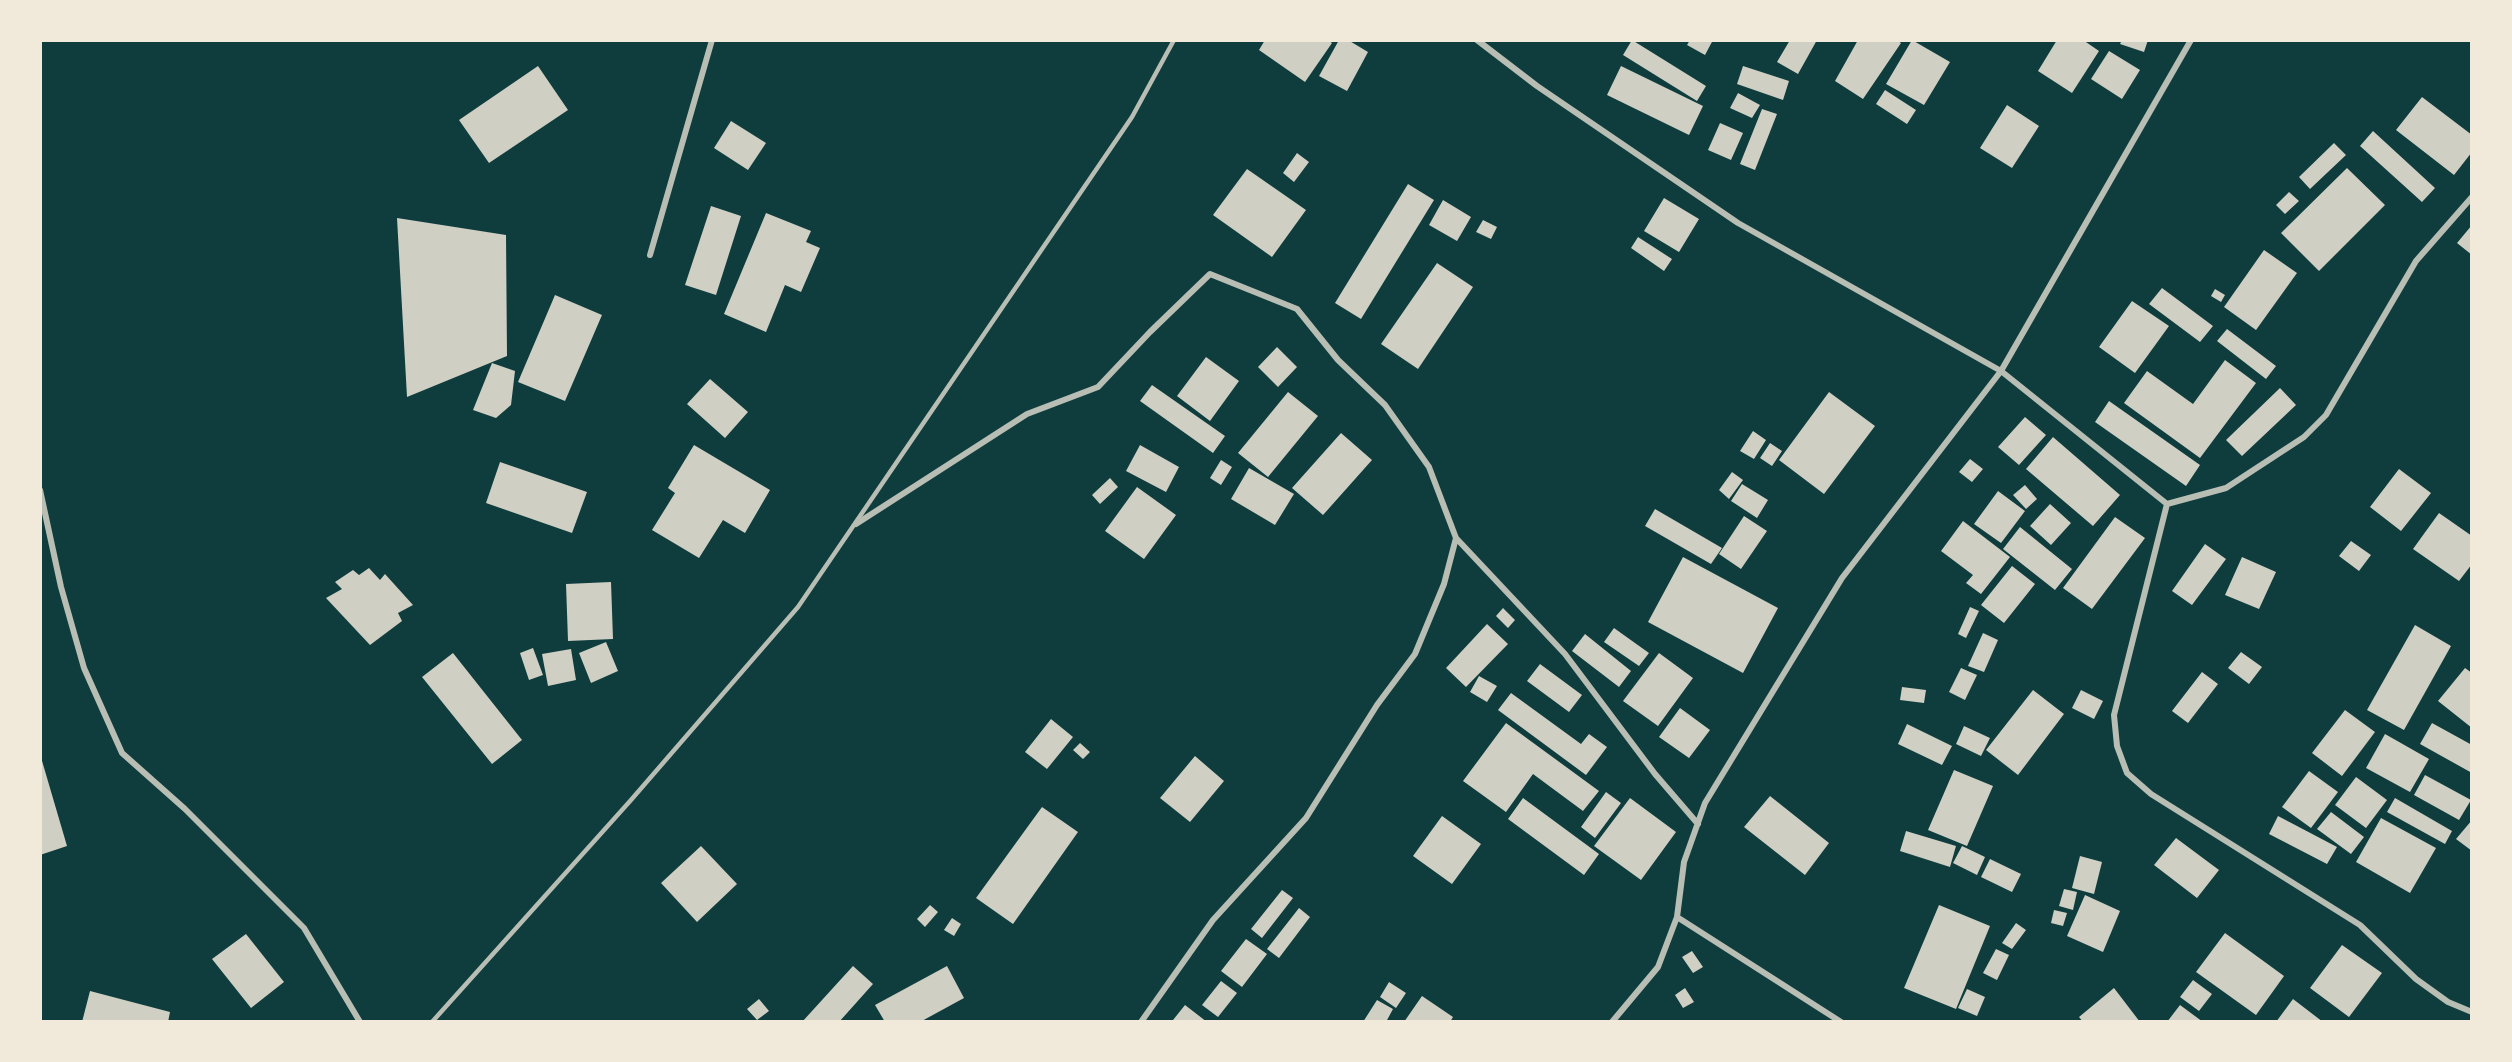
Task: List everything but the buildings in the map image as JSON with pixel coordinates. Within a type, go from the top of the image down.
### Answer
[{"type":"street","points":[[650,255],[712,40]]},
{"type":"street","points":[[1477,40],[1537,86],[1738,223],[2001,371],[2167,504]]},
{"type":"street","points":[[1612,1022],[1658,967],[1677,917],[1684,862],[1705,803],[1842,578],[2001,371],[2191,40]]},
{"type":"street","points":[[2167,504],[2226,488],[2304,437],[2326,415],[2416,261],[2450,219],[2472,197]]},
{"type":"street","points":[[856,524],[1027,414],[1098,387],[1210,274],[1297,309],[1338,360],[1385,405],[1429,467],[1456,538],[1565,654],[1655,774],[1698,824]]},
{"type":"street","points":[[40,490],[61,587],[84,668],[122,753],[185,809],[304,928],[360,1022]]},
{"type":"street","points":[[2167,504],[2114,715],[2117,746],[2127,773],[2151,794],[2360,926],[2416,980],[2448,1002],[2472,1012]]},
{"type":"street","points":[[1141,1022],[1213,920],[1306,818],[1377,705],[1415,654],[1444,584],[1456,538]]},
{"type":"street","points":[[1677,917],[1840,1022]]},
{"type":"lane","points":[[432,1022],[631,800],[798,607],[1132,117],[1174,40]]}]
